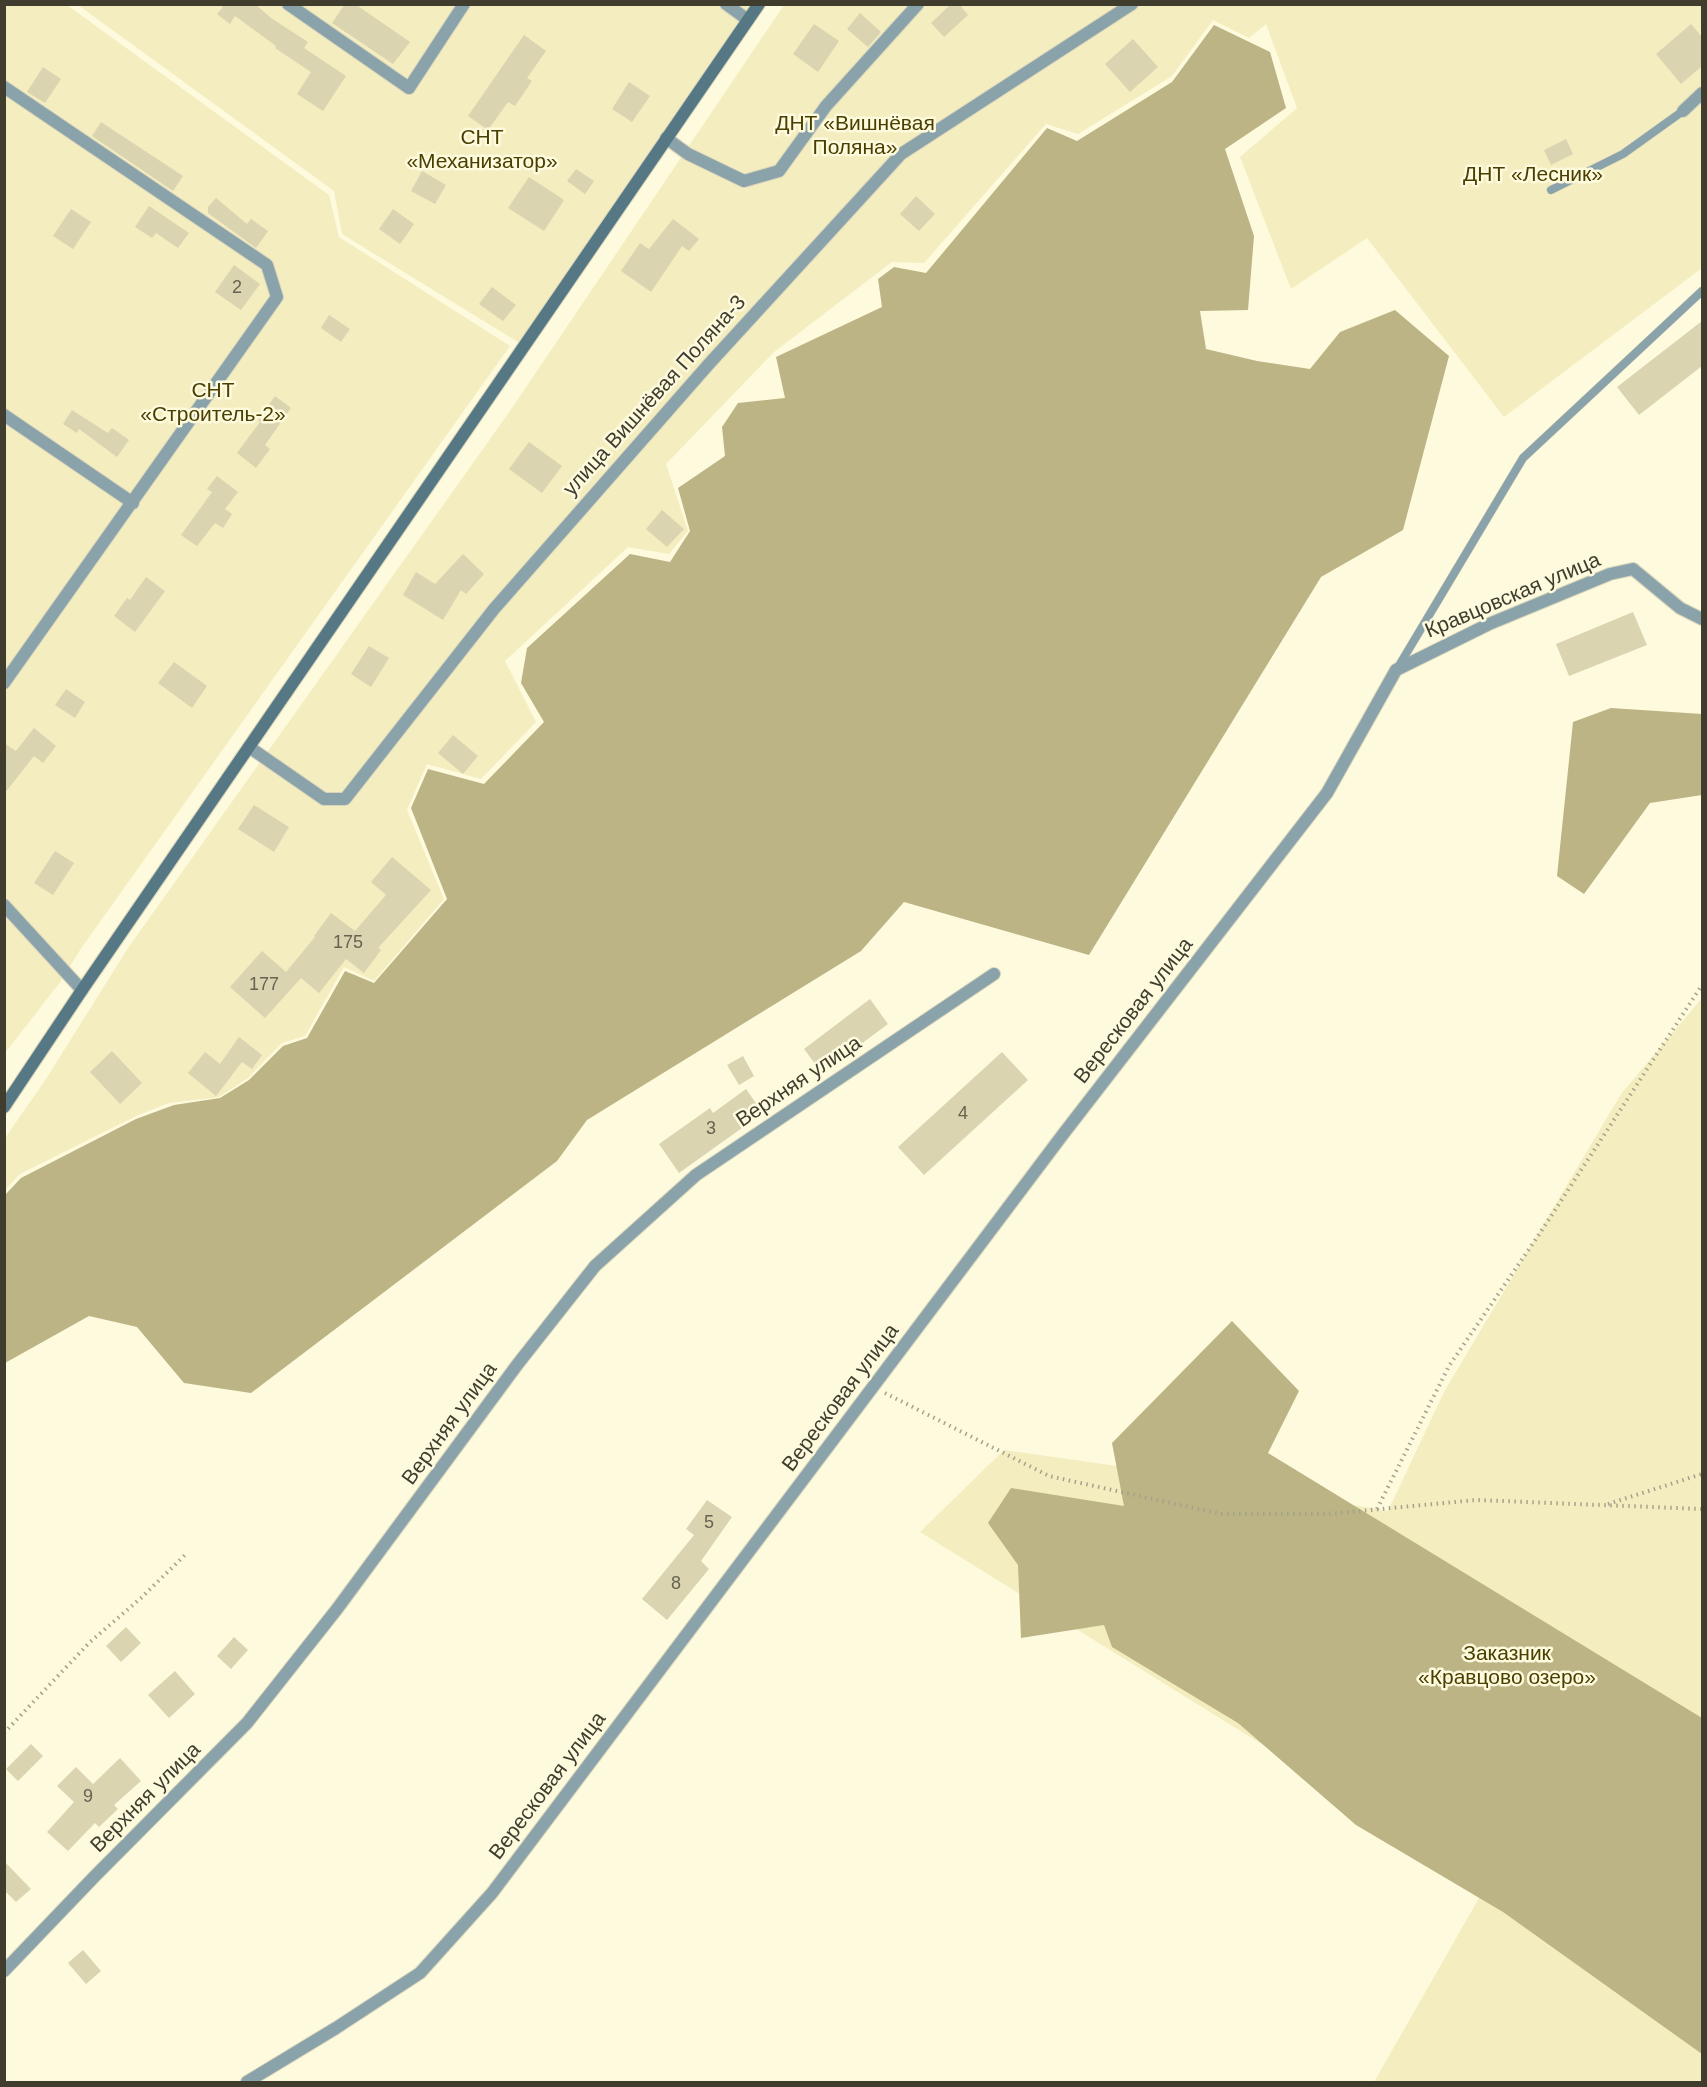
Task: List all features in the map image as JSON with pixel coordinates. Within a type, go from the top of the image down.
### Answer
[{"type":"main road","points":[[4,1107],[759,4]]},
{"type":"street","points":[[288,4],[409,88],[464,4]]},
{"type":"street","points":[[726,4],[748,20]]},
{"type":"street","points":[[666,138],[688,154],[744,181],[779,171],[826,106],[918,4]]},
{"type":"street","name":"улица Вишнёвая Поляна-3","points":[[249,747],[324,798],[345,800],[494,609],[708,365],[901,154],[1132,4]]},
{"type":"street","points":[[4,87],[267,265],[277,297],[133,503],[6,677]]},
{"type":"street","points":[[1683,111],[1702,93]]},
{"type":"street","points":[[4,415],[133,503]]},
{"type":"street","name":"Кравцовская улица","points":[[1396,670],[1489,624],[1610,574],[1633,569],[1680,608],[1702,620]]},
{"type":"street","name":"Вересковая улица","points":[[247,2082],[420,1973],[492,1893],[1064,1133],[1327,793],[1396,670]]},
{"type":"street","points":[[4,905],[82,990]]},
{"type":"street","name":"Верхняя улица","points":[[4,1971],[247,1723],[337,1609],[510,1375],[596,1266],[696,1175],[994,974]]},
{"type":"lane","points":[[1551,190],[1623,154],[1683,111]]},
{"type":"lane","points":[[1396,670],[1523,458],[1702,291]]},
{"type":"path","points":[[1377,1510],[1449,1366],[1538,1236],[1702,985]]},
{"type":"path","points":[[874,1387],[1049,1476],[1221,1514],[1328,1514],[1476,1500],[1702,1509]]},
{"type":"path","points":[[1604,1505],[1702,1473]]},
{"type":"path","points":[[4,1733],[90,1642],[141,1599],[187,1553]]},
{"type":"green space","name":"СНТ «Строитель-2»","points":[[5,5],[67,5],[329,195],[339,237],[510,346],[80,950],[61,981],[5,1053]]},
{"type":"green space","name":"СНТ «Механизатор»","points":[[78,5],[761,5],[521,344],[342,234],[334,191]]},
{"type":"green space","name":"ДНТ «Вишнёвая Поляна»","points":[[784,5],[1702,5],[1702,268],[1504,417],[1367,238],[1291,289],[1240,157],[1297,108],[1266,24],[1249,38],[1213,20],[1172,76],[1078,134],[1046,124],[924,263],[892,262],[774,352],[666,464],[688,531],[669,554],[628,547],[505,661],[536,722],[481,779],[427,764],[407,810],[444,899],[374,981],[344,967],[305,1036],[282,1043],[248,1078],[219,1097],[169,1103],[136,1116],[20,1174],[5,1190],[5,1138],[46,1079],[128,948],[510,411]]},
{"type":"green space","points":[[1214,25],[1270,52],[1286,108],[1225,149],[1254,236],[1248,310],[1200,311],[1206,349],[1257,361],[1310,369],[1340,332],[1395,310],[1449,356],[1403,530],[1321,577],[1089,955],[904,902],[861,951],[587,1120],[557,1161],[251,1393],[184,1383],[137,1327],[89,1316],[5,1363],[5,1195],[21,1178],[136,1119],[174,1105],[220,1098],[249,1080],[283,1046],[307,1038],[345,971],[374,983],[447,899],[411,808],[428,769],[484,784],[544,722],[521,683],[527,648],[630,554],[670,562],[690,531],[678,488],[725,456],[722,427],[738,403],[785,398],[776,357],[882,307],[878,279],[894,267],[926,273],[1047,128],[1077,141],[1172,82]]},
{"type":"green space","points":[[1611,708],[1702,714],[1702,795],[1650,803],[1584,894],[1557,876],[1573,722]]},
{"type":"green space","name":"Заказник «Кравцово озеро»","points":[[1702,998],[1702,2082],[1374,2082],[1487,1884],[920,1532],[1004,1450],[1188,1476],[1388,1511],[1444,1392],[1621,1094]]},
{"type":"green space","points":[[1232,1321],[1299,1391],[1268,1453],[1702,1718],[1702,2054],[1503,1912],[1356,1825],[1238,1723],[1112,1647],[1104,1625],[1021,1638],[1018,1565],[988,1523],[1011,1488],[1124,1506],[1112,1443]]},
{"type":"building","points":[[219,4],[255,4],[271,18],[308,42],[304,48],[346,76],[323,111],[297,94],[311,72],[275,48],[276,46],[235,16],[230,24],[217,14],[223,7]]},
{"type":"building","points":[[345,4],[355,4],[410,42],[393,64],[332,23]]},
{"type":"building","points":[[951,4],[959,4],[968,15],[944,37],[931,23]]},
{"type":"building","points":[[860,13],[881,32],[868,47],[847,29]]},
{"type":"building","points":[[814,24],[839,41],[818,72],[793,54]]},
{"type":"building","points":[[1691,24],[1702,37],[1702,66],[1681,84],[1656,54]]},
{"type":"building","points":[[524,35],[546,51],[527,78],[532,81],[515,106],[508,102],[488,130],[468,116]]},
{"type":"building","points":[[1133,39],[1158,67],[1130,92],[1105,64]]},
{"type":"building","points":[[43,67],[61,79],[45,103],[27,92]]},
{"type":"building","points":[[629,82],[650,96],[632,122],[612,109]]},
{"type":"building","points":[[101,122],[183,176],[173,191],[92,136]]},
{"type":"building","points":[[1566,139],[1573,154],[1551,165],[1544,150]]},
{"type":"building","points":[[576,169],[594,181],[585,194],[567,181]]},
{"type":"building","points":[[422,171],[446,185],[435,204],[411,191]]},
{"type":"building","points":[[529,177],[564,200],[544,231],[508,208]]},
{"type":"building","points":[[916,196],[935,214],[919,231],[900,214]]},
{"type":"building","points":[[216,198],[247,224],[251,219],[268,231],[256,248],[208,213],[208,207]]},
{"type":"building","points":[[149,206],[189,233],[178,248],[156,233],[152,238],[135,227]]},
{"type":"building","points":[[71,209],[91,222],[73,249],[53,236]]},
{"type":"building","points":[[393,209],[414,224],[400,244],[379,229]]},
{"type":"building","points":[[673,219],[699,239],[689,251],[682,246],[651,292],[621,271],[640,243],[649,249]]},
{"type":"building","points":[[234,265],[260,284],[241,310],[215,292]]},
{"type":"building","points":[[492,287],[516,305],[503,321],[479,304]]},
{"type":"building","points":[[329,315],[350,329],[341,342],[321,328]]},
{"type":"building","points":[[1702,321],[1702,366],[1639,415],[1617,387]]},
{"type":"building","points":[[275,396],[291,408],[265,445],[270,449],[256,468],[237,453],[260,422],[258,420]]},
{"type":"building","points":[[72,410],[108,433],[112,428],[129,440],[117,457],[79,429],[77,433],[63,424]]},
{"type":"building","points":[[529,442],[562,466],[542,493],[509,469]]},
{"type":"building","points":[[217,476],[238,492],[225,509],[232,514],[223,528],[215,523],[197,546],[181,535],[212,492],[207,489]]},
{"type":"building","points":[[662,510],[684,529],[667,547],[646,529]]},
{"type":"building","points":[[463,554],[484,574],[466,594],[461,590],[443,620],[403,595],[416,572],[435,584]]},
{"type":"building","points":[[146,577],[165,591],[135,632],[114,616],[127,598],[130,600]]},
{"type":"building","points":[[1633,612],[1647,645],[1569,676],[1556,644]]},
{"type":"building","points":[[369,646],[389,658],[371,687],[351,674]]},
{"type":"building","points":[[174,662],[207,686],[192,708],[158,683]]},
{"type":"building","points":[[66,689],[85,702],[75,718],[55,705]]},
{"type":"building","points":[[34,728],[56,746],[43,763],[34,756],[4,794],[4,743],[16,751]]},
{"type":"building","points":[[453,735],[478,756],[463,774],[438,753]]},
{"type":"building","points":[[254,805],[289,827],[274,852],[238,829]]},
{"type":"building","points":[[55,851],[74,863],[53,895],[34,883]]},
{"type":"building","points":[[392,857],[431,890],[378,948],[381,950],[364,973],[346,959],[319,993],[301,978],[265,1018],[230,987],[262,951],[286,972],[315,937],[331,913],[355,931],[386,895],[371,882]]},
{"type":"building","points":[[870,999],[888,1024],[822,1073],[804,1049]]},
{"type":"building","points":[[239,1037],[262,1055],[252,1069],[242,1062],[216,1096],[188,1073],[205,1052],[220,1064]]},
{"type":"building","points":[[112,1051],[142,1083],[120,1104],[90,1072]]},
{"type":"building","points":[[1002,1052],[1028,1080],[924,1175],[898,1147]]},
{"type":"building","points":[[743,1056],[754,1076],[739,1085],[727,1065]]},
{"type":"building","points":[[746,1089],[763,1113],[679,1173],[659,1144],[710,1108],[713,1113]]},
{"type":"building","points":[[707,1500],[732,1517],[701,1561],[709,1569],[667,1620],[642,1599],[694,1535],[686,1529]]},
{"type":"building","points":[[126,1627],[141,1643],[121,1662],[106,1646]]},
{"type":"building","points":[[234,1637],[248,1650],[231,1669],[217,1656]]},
{"type":"building","points":[[175,1671],[195,1694],[169,1718],[148,1695]]},
{"type":"building","points":[[31,1744],[43,1756],[18,1781],[6,1769]]},
{"type":"building","points":[[120,1758],[141,1781],[114,1805],[118,1809],[99,1827],[95,1823],[68,1851],[47,1832],[74,1802],[57,1786],[76,1767],[93,1784]]},
{"type":"building","points":[[4,1861],[31,1889],[16,1902],[4,1890]]},
{"type":"building","points":[[83,1950],[101,1971],[86,1984],[68,1963]]},
{"type":"park label","name":"ДНТ «Лесник»","points":[[1533,175]]}]
